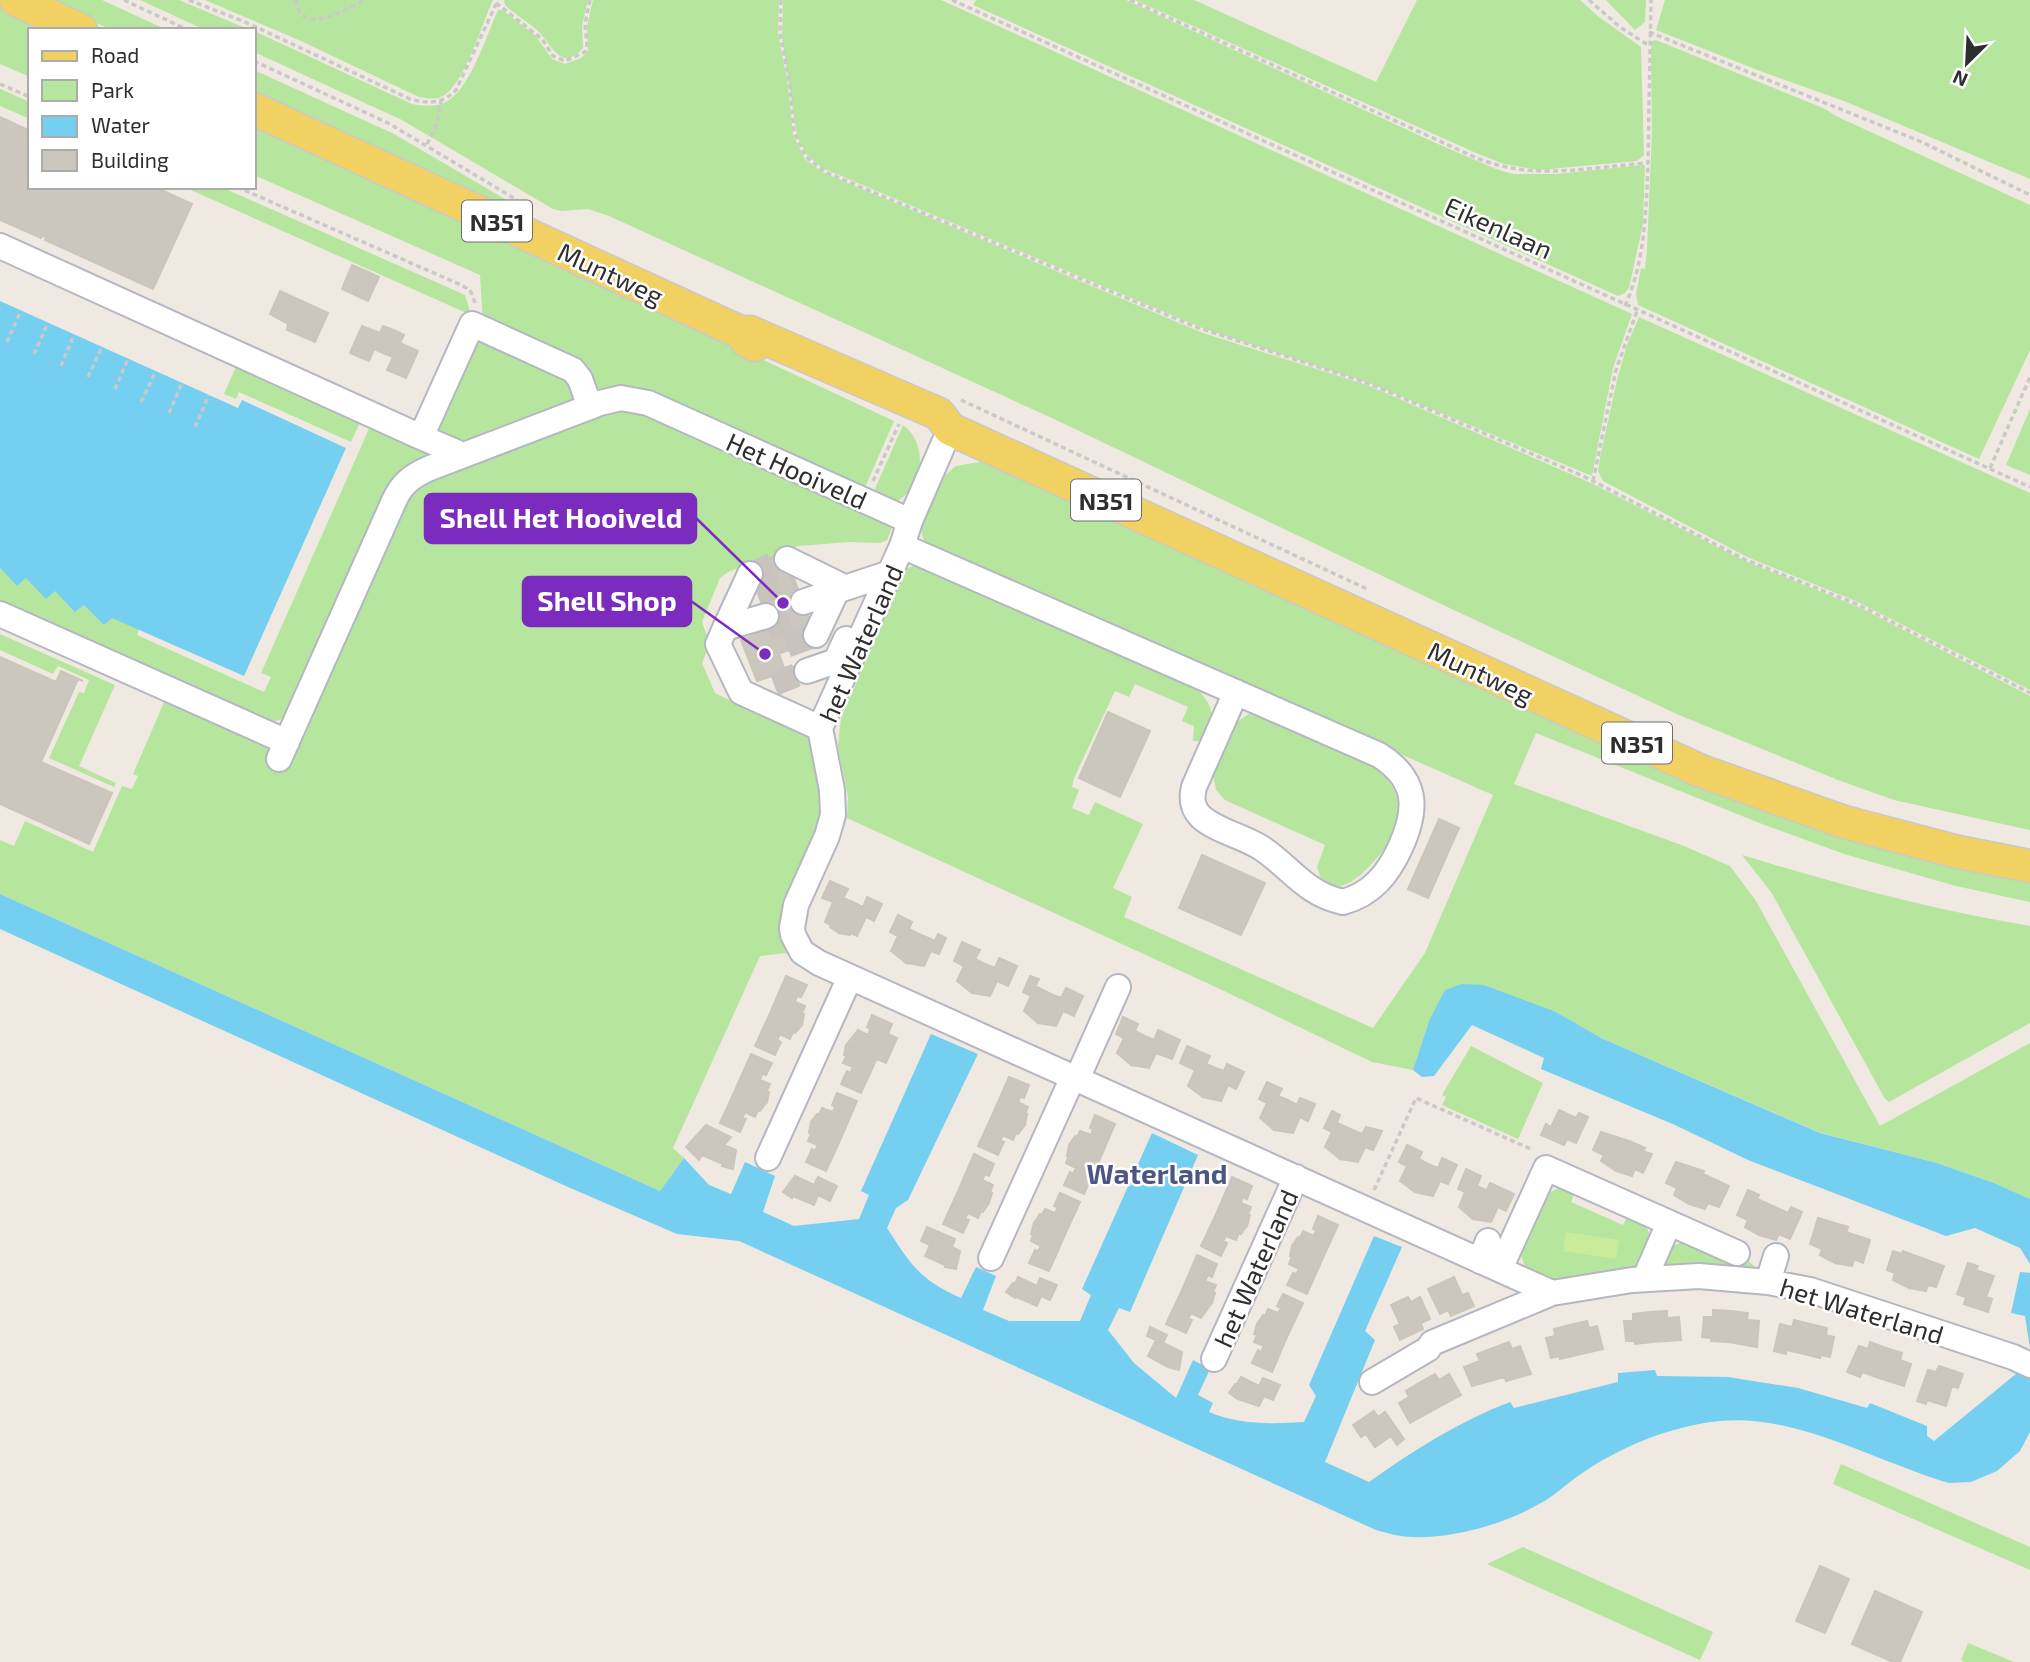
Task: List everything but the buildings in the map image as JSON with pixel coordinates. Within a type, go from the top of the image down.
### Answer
[{"type":"main road","points":[[16,0],[77,28]]},
{"type":"main road","name":"Muntweg","points":[[256,110],[740,332],[750,332],[939,414],[950,429],[1701,771],[1869,829],[1958,852],[2030,866]]},
{"type":"street","points":[[0,246],[463,456]]},
{"type":"street","points":[[421,437],[472,324],[573,370],[580,379],[590,407]]},
{"type":"street","name":"Het Hooiveld","points":[[0,614],[283,751],[398,492],[415,475],[590,407],[621,398],[648,403],[910,521]]},
{"type":"street","points":[[910,521],[950,429]]},
{"type":"street","name":"het Waterland","points":[[910,521],[902,546],[820,728],[833,796],[832,819],[793,912],[793,935],[797,946],[807,956],[850,977],[1296,1177],[1489,1257],[1552,1293]]},
{"type":"street","points":[[902,546],[1236,692],[1379,755],[1402,773],[1412,800],[1412,818],[1388,872],[1367,891],[1343,902],[1320,894],[1306,887],[1263,849],[1211,824],[1195,809],[1192,796],[1194,787],[1236,692]]},
{"type":"street","points":[[841,588],[807,598],[890,573]]},
{"type":"street","points":[[753,596],[725,628],[718,644],[741,692],[765,691],[820,728]]},
{"type":"street","points":[[807,671],[835,662],[854,620],[869,618]]},
{"type":"street","points":[[769,1155],[850,977]]},
{"type":"street","points":[[992,1256],[1118,987]]},
{"type":"street","points":[[1489,1257],[1546,1168],[1554,1163],[1669,1223],[1737,1253]]},
{"type":"street","name":"het Waterland","points":[[1215,1357],[1296,1177]]},
{"type":"street","points":[[1648,1278],[1648,1271],[1669,1223]]},
{"type":"street","points":[[1759,1287],[1776,1256]]},
{"type":"street","name":"het Waterland","points":[[1372,1382],[1428,1349],[1432,1343],[1552,1293],[1648,1278],[1676,1286],[1724,1277],[1759,1287],[1839,1298],[2027,1363]]},
{"type":"path","points":[[124,0],[184,28]]},
{"type":"path","points":[[189,0],[245,22],[410,99],[427,103],[441,101],[454,93],[460,85],[497,2],[542,38],[554,56],[565,61],[585,52],[585,24],[590,0]]},
{"type":"path","points":[[296,0],[299,13],[303,17],[316,19],[332,16],[365,0]]},
{"type":"path","points":[[781,0],[780,34],[790,85],[794,132],[806,156],[825,172],[1196,327],[1370,384],[1593,481],[1746,560],[1859,604],[2030,693]]},
{"type":"path","name":"Eikenlaan","points":[[952,0],[2030,487]]},
{"type":"path","points":[[1130,0],[1461,152],[1502,167],[1541,172],[1648,163]]},
{"type":"path","points":[[1589,0],[1620,27],[1648,46]]},
{"type":"path","points":[[1625,306],[1636,277],[1642,242],[1648,163],[1648,46],[1651,0]]},
{"type":"path","points":[[1649,32],[1898,132],[2030,195]]},
{"type":"path","points":[[256,62],[388,122],[522,203]]},
{"type":"path","points":[[0,84],[28,96]]},
{"type":"path","points":[[427,144],[436,126],[441,101]]},
{"type":"path","points":[[242,189],[465,287],[473,294],[476,310]]},
{"type":"path","points":[[7,342],[21,310]]},
{"type":"path","points":[[1593,481],[1613,382],[1637,311]]},
{"type":"path","points":[[34,354],[48,323]]},
{"type":"path","points":[[61,366],[74,335]]},
{"type":"path","points":[[88,377],[102,347]]},
{"type":"path","points":[[115,389],[128,359]]},
{"type":"path","points":[[141,402],[156,371]]},
{"type":"path","points":[[1989,469],[2030,377]]},
{"type":"path","points":[[169,414],[182,383]]},
{"type":"path","points":[[195,427],[209,396]]},
{"type":"path","points":[[955,397],[1377,594]]},
{"type":"path","points":[[873,481],[899,423]]},
{"type":"path","points":[[1374,1190],[1416,1098],[1554,1163]]},
{"type":"green space","points":[[47,0],[102,0],[163,28],[108,28]]},
{"type":"green space","points":[[140,0],[179,0],[245,28],[201,28]]},
{"type":"green space","points":[[205,0],[493,0],[465,68],[449,91],[433,99],[419,97],[301,41]]},
{"type":"green space","points":[[504,0],[588,0],[582,26],[583,48],[568,58],[562,57],[536,29],[505,5]]},
{"type":"green space","points":[[593,0],[779,0],[778,34],[788,84],[793,135],[805,159],[822,172],[1203,333],[1367,385],[1591,483],[1745,561],[1861,608],[2030,696],[2030,830],[1894,800],[1679,715],[1054,419],[609,216],[588,209],[553,209],[402,120],[256,53],[256,32],[412,104],[424,106],[444,103],[461,88],[476,62],[498,10],[502,10],[535,35],[552,59],[565,64],[581,58],[588,51],[587,26]]},
{"type":"green space","points":[[783,0],[941,0],[1632,314],[1613,368],[1592,476],[1369,383],[1205,329],[822,168],[806,154],[797,136],[782,37]]},
{"type":"green space","points":[[976,0],[1126,0],[1438,144],[1513,174],[1557,174],[1645,165],[1643,224],[1629,288],[1618,296],[973,5]]},
{"type":"green space","points":[[1135,0],[1194,0],[1376,82],[1417,0],[1580,0],[1641,47],[1644,155],[1637,161],[1539,170],[1504,164]]},
{"type":"green space","points":[[1606,0],[1646,0],[1645,22],[1635,30]]},
{"type":"green space","points":[[1665,0],[2030,0],[2030,179],[1844,101],[1656,30]]},
{"type":"green space","points":[[0,6],[47,28],[28,28],[28,76],[0,64]]},
{"type":"green space","points":[[1656,40],[1823,108],[2030,205],[2030,350],[1979,459],[1638,305],[1636,294],[1641,268],[1645,269],[1647,249],[1652,132],[1651,52],[1652,41]]},
{"type":"green space","points":[[256,71],[394,134],[515,205],[553,232],[256,96]]},
{"type":"green space","points":[[0,89],[28,101],[28,118],[0,106]]},
{"type":"green space","points":[[256,123],[894,421],[866,485],[864,487],[596,394],[483,320],[480,275],[256,176]]},
{"type":"green space","points":[[188,189],[226,189],[465,295],[471,315]]},
{"type":"green space","points":[[1639,317],[2030,493],[2030,690],[1858,602],[1747,557],[1603,481],[1598,471],[1617,380]]},
{"type":"green space","points":[[482,342],[501,345],[569,376],[579,398],[464,444],[432,433],[472,346]]},
{"type":"green space","points":[[238,362],[362,418],[351,442],[239,392],[236,399],[224,394]]},
{"type":"green space","points":[[632,407],[889,520],[892,527],[887,540],[880,543],[849,542],[798,546],[728,572],[720,578],[702,622],[710,644],[702,663],[715,693],[811,739],[824,799],[818,824],[798,875],[786,895],[781,926],[787,953],[760,956],[673,1148],[684,1158],[660,1191],[0,894],[0,840],[14,846],[25,821],[93,852],[122,786],[132,789],[138,776],[133,774],[165,700],[274,749],[403,500],[426,479],[481,462],[603,411]]},
{"type":"green space","points":[[2030,409],[2030,475],[2006,465]]},
{"type":"green space","points":[[372,422],[401,444],[404,437],[429,451],[429,456],[288,718],[270,722],[0,601],[0,568],[17,586],[26,578],[84,604],[104,625],[112,617],[139,629],[137,635],[264,692],[271,677],[261,673]]},
{"type":"green space","points":[[903,425],[917,443],[920,466],[912,488],[894,502],[875,493],[875,489]]},
{"type":"green space","points":[[980,462],[994,465],[1440,667],[2030,880],[2030,902],[1956,886],[1844,854],[1536,733],[1514,784],[1684,846],[1730,866],[1756,901],[1880,1126],[2030,1043],[2030,1199],[1937,1163],[1821,1133],[1601,1038],[1556,1012],[1429,1021],[1413,1070],[1372,1062],[1220,989],[847,818],[848,797],[838,746],[841,718],[903,576],[898,573],[917,565],[1195,686],[1207,701],[1211,712],[1202,741],[1193,741],[1194,726],[1182,721],[1188,707],[1135,684],[1129,697],[1115,691],[1074,778],[1072,787],[1079,790],[1072,808],[1089,815],[1095,802],[1143,824],[1113,888],[1132,897],[1124,917],[1373,1028],[1425,953],[1493,795],[926,544],[921,524],[942,478],[956,466]]},
{"type":"green space","points":[[0,634],[115,685],[79,766],[116,783],[114,787],[49,758],[79,692],[84,693],[89,680],[58,666],[53,674],[0,650]]},
{"type":"green space","points":[[1250,713],[1361,759],[1376,769],[1395,791],[1398,817],[1395,830],[1388,844],[1360,876],[1338,887],[1322,882],[1317,867],[1325,845],[1225,800],[1216,790],[1213,774],[1234,724]]},
{"type":"green space","points":[[1742,855],[1885,895],[2030,926],[2030,1023],[1889,1102],[1771,892]]},
{"type":"green space","points":[[1471,1046],[1543,1083],[1518,1139],[1442,1105],[1446,1097],[1442,1095]]},
{"type":"green space","points":[[1561,1187],[1576,1189],[1571,1202],[1623,1225],[1629,1213],[1642,1222],[1648,1230],[1650,1244],[1640,1263],[1628,1271],[1551,1281],[1528,1269],[1519,1249],[1544,1195]]},
{"type":"green space","points":[[1566,1232],[1619,1240],[1616,1259],[1563,1251]]},
{"type":"green space","points":[[1685,1242],[1740,1253],[1757,1269],[1668,1270],[1662,1265],[1668,1252],[1672,1246]]},
{"type":"green space","points":[[1841,1464],[2030,1547],[2030,1570],[1833,1484]]},
{"type":"green space","points":[[1523,1547],[1713,1632],[1700,1660],[1487,1564]]},
{"type":"green space","points":[[1968,1643],[2014,1662],[1964,1662],[1961,1660]]},
{"type":"water","points":[[0,301],[238,408],[242,400],[346,448],[244,676],[112,618],[104,625],[84,605],[75,612],[55,591],[46,599],[26,578],[17,586],[0,568]]},
{"type":"water","points":[[0,894],[660,1191],[684,1158],[709,1185],[731,1194],[745,1162],[775,1176],[763,1212],[794,1226],[859,1219],[869,1195],[861,1191],[931,1034],[978,1054],[908,1200],[896,1208],[887,1228],[918,1270],[936,1285],[961,1298],[976,1267],[996,1276],[983,1310],[1009,1321],[1080,1321],[1091,1295],[1082,1289],[1152,1133],[1198,1155],[1130,1312],[1119,1308],[1108,1330],[1134,1363],[1176,1398],[1193,1360],[1210,1369],[1198,1395],[1213,1403],[1209,1412],[1244,1421],[1292,1423],[1304,1422],[1316,1396],[1309,1385],[1374,1236],[1402,1247],[1365,1331],[1375,1340],[1325,1462],[1369,1482],[1437,1437],[1510,1402],[1514,1408],[1618,1382],[1618,1373],[1655,1370],[1657,1376],[1728,1377],[1798,1388],[1867,1408],[1870,1403],[1927,1426],[1927,1436],[1934,1441],[2022,1369],[2030,1372],[2030,1432],[2020,1451],[1997,1471],[1971,1482],[1949,1483],[1836,1441],[1777,1424],[1720,1421],[1664,1433],[1628,1447],[1578,1476],[1544,1501],[1494,1524],[1460,1533],[1427,1537],[1403,1536],[1376,1530],[739,1241],[677,1234],[0,929]]},
{"type":"water","points":[[1462,984],[1484,985],[1556,1012],[1601,1038],[1820,1133],[1937,1163],[2030,1199],[2030,1264],[2020,1248],[1975,1228],[1946,1236],[1748,1160],[1675,1125],[1541,1069],[1544,1058],[1472,1025],[1434,1076],[1422,1077],[1413,1070],[1429,1021],[1445,990]]},
{"type":"water","points":[[2020,1272],[2030,1273],[2030,1348],[2025,1316],[2011,1313]]},
{"type":"tunnel","points":[[750,574],[787,559]]},
{"type":"tunnel","points":[[757,594],[795,580]]},
{"type":"tunnel","points":[[774,613],[786,646],[816,635]]},
{"type":"tunnel","points":[[774,684],[807,671]]},
{"type":"place","name":"Shell Het Hooiveld","points":[[783,603]]},
{"type":"place","name":"Shell Shop","points":[[765,654]]},
{"type":"district","name":"Waterland","points":[[1157,1173]]}]
